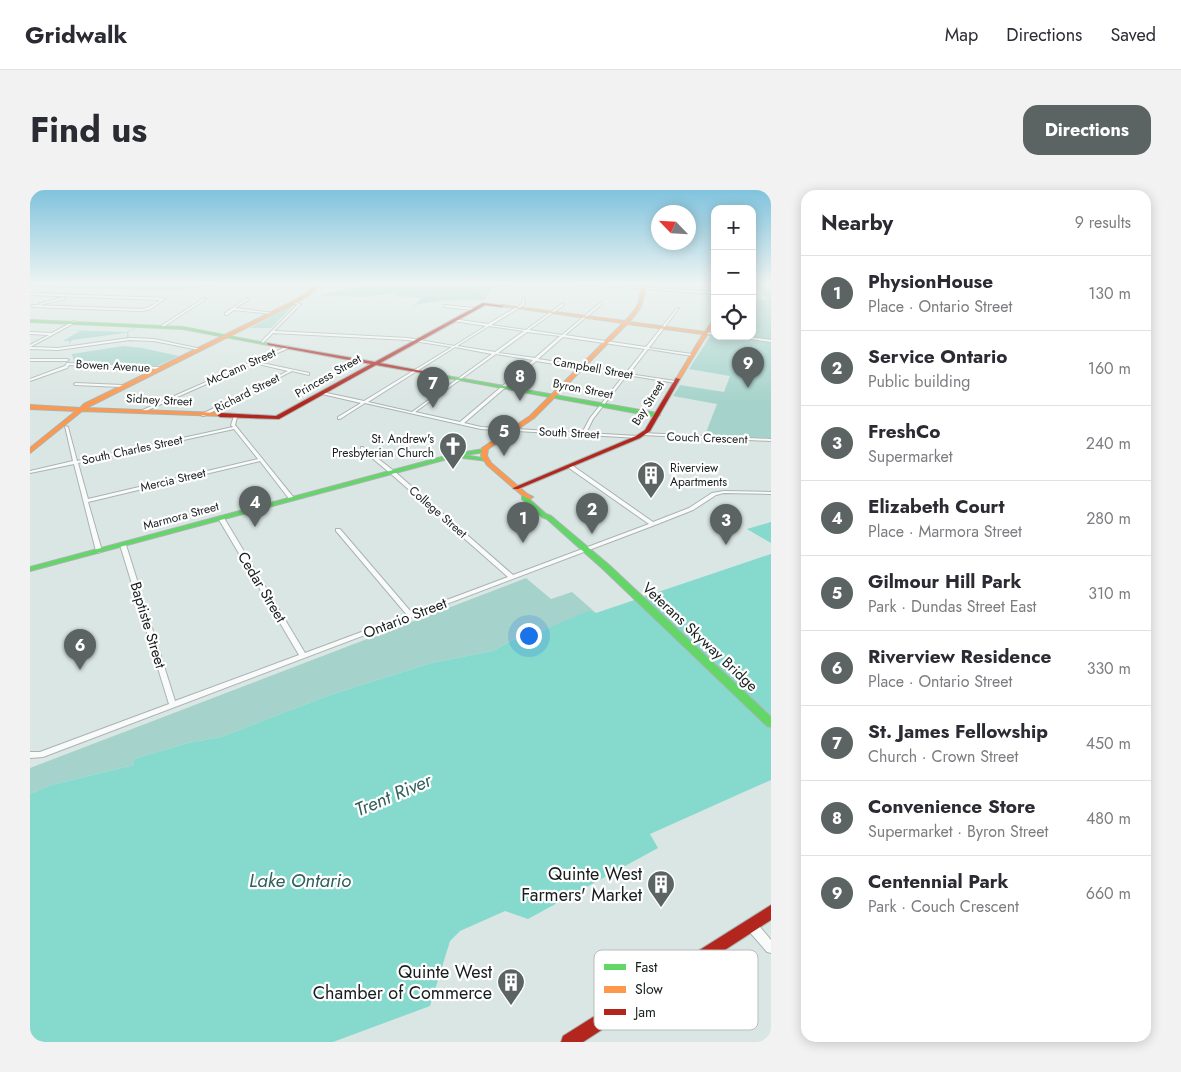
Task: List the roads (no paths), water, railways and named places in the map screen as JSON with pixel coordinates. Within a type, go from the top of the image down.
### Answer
[{"type":"street","points":[[30,347],[73,323]]},
{"type":"street","name":"Byron Street","points":[[91,323],[183,328],[656,415]]},
{"type":"street","points":[[162,326],[167,323]]},
{"type":"street","points":[[30,451],[79,409],[252,323]]},
{"type":"street","points":[[262,342],[281,323]]},
{"type":"street","name":"Princess Street","points":[[286,415],[449,323]]},
{"type":"street","points":[[473,323],[692,355]]},
{"type":"street","points":[[339,418],[492,323]]},
{"type":"street","points":[[412,413],[536,323]]},
{"type":"street","points":[[460,424],[579,323]]},
{"type":"street","points":[[485,455],[492,440],[513,430],[529,419],[623,323]]},
{"type":"street","points":[[630,323],[710,333]]},
{"type":"street","points":[[583,434],[602,405],[667,323]]},
{"type":"street","name":"Campbell Street","points":[[272,332],[419,340],[675,382]]},
{"type":"street","name":"Bay Street","points":[[516,488],[571,467],[641,436],[656,415],[692,355],[710,333]]},
{"type":"street","points":[[30,334],[52,334]]},
{"type":"street","points":[[30,347],[68,348],[129,339],[154,340],[199,349]]},
{"type":"street","points":[[756,339],[771,341]]},
{"type":"street","name":"McCann Street","points":[[140,412],[288,347]]},
{"type":"street","points":[[30,380],[66,367],[68,348]]},
{"type":"street","name":"Bowen Avenue","points":[[30,360],[159,368]]},
{"type":"street","points":[[254,362],[308,374]]},
{"type":"street","name":"Richard Street","points":[[203,415],[292,370]]},
{"type":"street","points":[[76,384],[122,386]]},
{"type":"street","name":"South Street","points":[[323,393],[480,428],[641,436]]},
{"type":"street","name":"Sidney Street","points":[[30,407],[235,417],[274,418],[286,415]]},
{"type":"street","points":[[235,417],[232,423],[235,428],[292,500]]},
{"type":"street","points":[[66,427],[98,551]]},
{"type":"street","name":"South Charles Street","points":[[30,472],[235,428]]},
{"type":"street","name":"Couch Crescent","points":[[641,436],[771,440]]},
{"type":"street","name":"College Street","points":[[362,448],[392,472],[512,578]]},
{"type":"street","name":"Marmora Street","points":[[30,569],[455,455],[485,455]]},
{"type":"street","name":"Veterans Skyway Bridge","points":[[485,455],[516,488],[550,514],[549,517],[610,571],[771,723]]},
{"type":"street","name":"Mercia Street","points":[[86,501],[260,460]]},
{"type":"street","points":[[571,467],[653,524]]},
{"type":"street","name":"Ontario Street","points":[[30,755],[40,755],[586,550],[691,509],[719,493],[771,492]]},
{"type":"street","name":"Cedar Street","points":[[222,518],[303,656]]},
{"type":"street","points":[[338,530],[410,616]]},
{"type":"street","name":"Baptiste Street","points":[[122,545],[172,705]]},
{"type":"street","points":[[712,950],[771,912]]},
{"type":"street","points":[[751,925],[771,948]]},
{"type":"street","points":[[569,1042],[594,1026]]},
{"type":"water","points":[[771,522],[771,543],[747,529]]},
{"type":"water","name":"Lake Ontario","points":[[771,554],[771,780],[650,834],[658,848],[528,919],[505,911],[460,931],[450,941],[430,1006],[333,1042],[30,1042],[30,794],[51,785],[134,765],[134,759],[188,743],[221,737],[330,695],[431,663],[493,651],[513,640],[537,633],[588,611],[596,613]]},
{"type":"place","name":"Centennial Park","points":[[748,388]]},
{"type":"place","name":"Convenience Store","points":[[520,401]]},
{"type":"place","name":"St. James Fellowship","points":[[433,408]]},
{"type":"place","name":"Gilmour Hill Park","points":[[504,456]]},
{"type":"place","name":"St. Andrew's Presbyterian Church","points":[[453,470]]},
{"type":"place","name":"Riverview Apartments","points":[[651,499]]},
{"type":"place","name":"Elizabeth Court","points":[[255,527]]},
{"type":"place","name":"Service Ontario","points":[[592,534]]},
{"type":"place","name":"PhysionHouse","points":[[523,543]]},
{"type":"place","name":"FreshCo","points":[[726,545]]},
{"type":"place","name":"Riverview Residence","points":[[80,670]]},
{"type":"place","name":"Quinte West Farmers' Market","points":[[661,908]]},
{"type":"place","name":"Quinte West Chamber of Commerce","points":[[511,1006]]},
{"type":"water label","name":"Trent River","points":[[393,795]]}]
